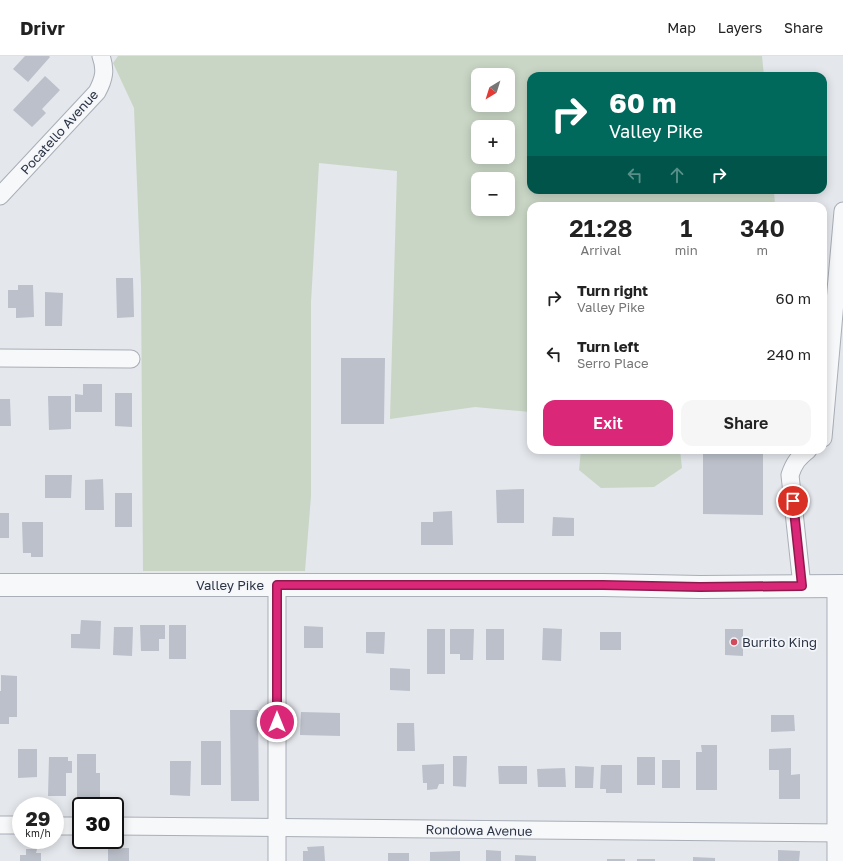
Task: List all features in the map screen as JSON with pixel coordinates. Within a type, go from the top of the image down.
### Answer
[{"type":"street","name":"Pocatello Avenue","points":[[0,196],[97,92],[102,83],[104,72],[102,59]]},
{"type":"street","points":[[827,393],[843,211]]},
{"type":"street","points":[[0,358],[131,359]]},
{"type":"street","points":[[802,586],[790,475],[793,466],[803,454]]},
{"type":"street","name":"Valley Pike","points":[[0,585],[839,586]]},
{"type":"street","points":[[277,585],[277,861]]},
{"type":"street","points":[[836,861],[839,833],[839,586]]},
{"type":"street","points":[[0,825],[12,825]]},
{"type":"street","name":"Rondowa Avenue","points":[[124,826],[839,833]]},
{"type":"green space","points":[[118,56],[762,56],[764,72],[527,72],[527,194],[774,194],[775,202],[527,202],[527,412],[475,407],[390,419],[397,171],[319,163],[311,302],[311,496],[305,571],[143,571],[141,284],[134,108],[113,63]]},
{"type":"green space","points":[[581,454],[680,454],[682,468],[654,487],[601,488],[579,470]]},
{"type":"building","points":[[25,56],[50,57],[28,82],[13,69]]},
{"type":"building","points":[[45,76],[60,90],[42,109],[46,113],[32,127],[13,110]]},
{"type":"building","points":[[116,278],[133,278],[134,317],[117,318]]},
{"type":"building","points":[[18,285],[33,285],[34,317],[16,318],[16,308],[8,308],[8,290],[18,290]]},
{"type":"building","points":[[45,292],[63,293],[62,326],[45,326]]},
{"type":"building","points":[[341,358],[385,358],[384,424],[341,424]]},
{"type":"building","points":[[83,384],[102,384],[102,412],[75,412],[75,394],[83,395]]},
{"type":"building","points":[[115,393],[132,393],[132,427],[115,426]]},
{"type":"building","points":[[48,396],[71,396],[71,429],[49,430]]},
{"type":"building","points":[[0,399],[10,399],[11,426],[0,426]]},
{"type":"building","points":[[703,454],[763,454],[763,515],[703,514]]},
{"type":"building","points":[[45,475],[72,475],[71,498],[45,498]]},
{"type":"building","points":[[103,479],[104,510],[85,510],[85,480]]},
{"type":"building","points":[[524,489],[524,523],[497,523],[496,490]]},
{"type":"building","points":[[115,493],[132,493],[132,527],[115,527]]},
{"type":"building","points":[[452,511],[453,545],[421,545],[421,522],[433,522],[433,512]]},
{"type":"building","points":[[0,513],[9,513],[9,538],[0,538]]},
{"type":"building","points":[[553,517],[574,518],[574,536],[552,536]]},
{"type":"building","points":[[22,522],[43,522],[43,557],[31,557],[31,553],[23,553]]},
{"type":"building","points":[[81,620],[101,621],[100,649],[71,648],[71,634],[80,634]]},
{"type":"building","points":[[140,625],[165,625],[165,639],[159,639],[159,651],[141,651]]},
{"type":"building","points":[[169,625],[186,625],[186,659],[169,659]]},
{"type":"building","points":[[304,626],[323,627],[323,648],[304,648]]},
{"type":"building","points":[[114,627],[133,627],[132,656],[113,655]]},
{"type":"building","points":[[543,628],[562,629],[561,661],[542,660]]},
{"type":"building","points":[[427,629],[445,629],[445,674],[427,674]]},
{"type":"building","points":[[450,629],[474,629],[473,660],[460,660],[460,654],[450,654]]},
{"type":"building","points":[[486,629],[504,629],[504,660],[486,660]]},
{"type":"building","name":"Burrito King","points":[[725,629],[743,629],[743,656],[725,655]]},
{"type":"building","points":[[366,632],[385,632],[384,654],[366,653]]},
{"type":"building","points":[[600,632],[621,632],[621,650],[600,650]]},
{"type":"building","points":[[390,668],[410,669],[410,691],[390,690]]},
{"type":"building","points":[[1,675],[17,676],[17,717],[9,717],[9,724],[0,724]]},
{"type":"building","points":[[230,710],[258,710],[259,801],[231,801]]},
{"type":"building","points":[[301,712],[340,713],[340,736],[300,735]]},
{"type":"building","points":[[771,715],[794,715],[795,731],[771,732]]},
{"type":"building","points":[[397,723],[414,723],[415,751],[397,751]]},
{"type":"building","points":[[201,741],[221,741],[221,785],[201,785]]},
{"type":"building","points":[[701,745],[717,745],[717,790],[696,790],[696,752],[702,752]]},
{"type":"building","points":[[791,748],[791,775],[800,774],[800,799],[779,799],[779,770],[769,770],[769,749]]},
{"type":"building","points":[[18,749],[37,749],[37,777],[18,778]]},
{"type":"building","points":[[77,754],[96,754],[96,773],[100,773],[100,797],[77,797]]},
{"type":"building","points":[[453,756],[467,756],[466,787],[453,786]]},
{"type":"building","points":[[49,757],[68,757],[68,761],[72,761],[72,773],[66,773],[66,796],[48,796]]},
{"type":"building","points":[[637,757],[655,757],[655,785],[637,785]]},
{"type":"building","points":[[662,760],[680,760],[680,788],[662,788]]},
{"type":"building","points":[[170,761],[191,761],[190,796],[170,795]]},
{"type":"building","points":[[444,764],[444,784],[439,784],[437,789],[427,790],[427,783],[423,783],[422,765]]},
{"type":"building","points":[[601,765],[622,765],[622,793],[606,793],[606,789],[600,789]]},
{"type":"building","points":[[498,766],[527,766],[527,784],[499,784]]},
{"type":"building","points":[[575,766],[594,767],[593,788],[575,788]]},
{"type":"building","points":[[565,768],[566,787],[538,787],[537,769]]},
{"type":"building","points":[[324,846],[325,861],[303,861],[303,851],[308,851],[307,847]]},
{"type":"building","points":[[129,848],[129,861],[108,861],[108,849]]},
{"type":"building","points":[[26,849],[37,849],[36,853],[41,853],[41,861],[20,861],[20,855],[26,855]]},
{"type":"building","points":[[486,850],[501,851],[501,861],[486,861]]},
{"type":"building","points":[[778,850],[800,851],[799,861],[778,861]]},
{"type":"building","points":[[460,851],[460,861],[430,861],[430,852]]},
{"type":"building","points":[[388,853],[409,853],[409,861],[388,861]]},
{"type":"building","points":[[515,855],[536,856],[536,861],[515,861]]},
{"type":"building","points":[[693,857],[715,858],[715,861],[693,861]]},
{"type":"building","points":[[607,859],[625,859],[625,861],[607,861]]},
{"type":"building","points":[[637,859],[655,859],[655,861],[637,861]]},
{"type":"place","name":"Burrito King","points":[[734,642]]},
{"type":"route","points":[[277,722],[277,585],[802,586],[793,501]]}]
